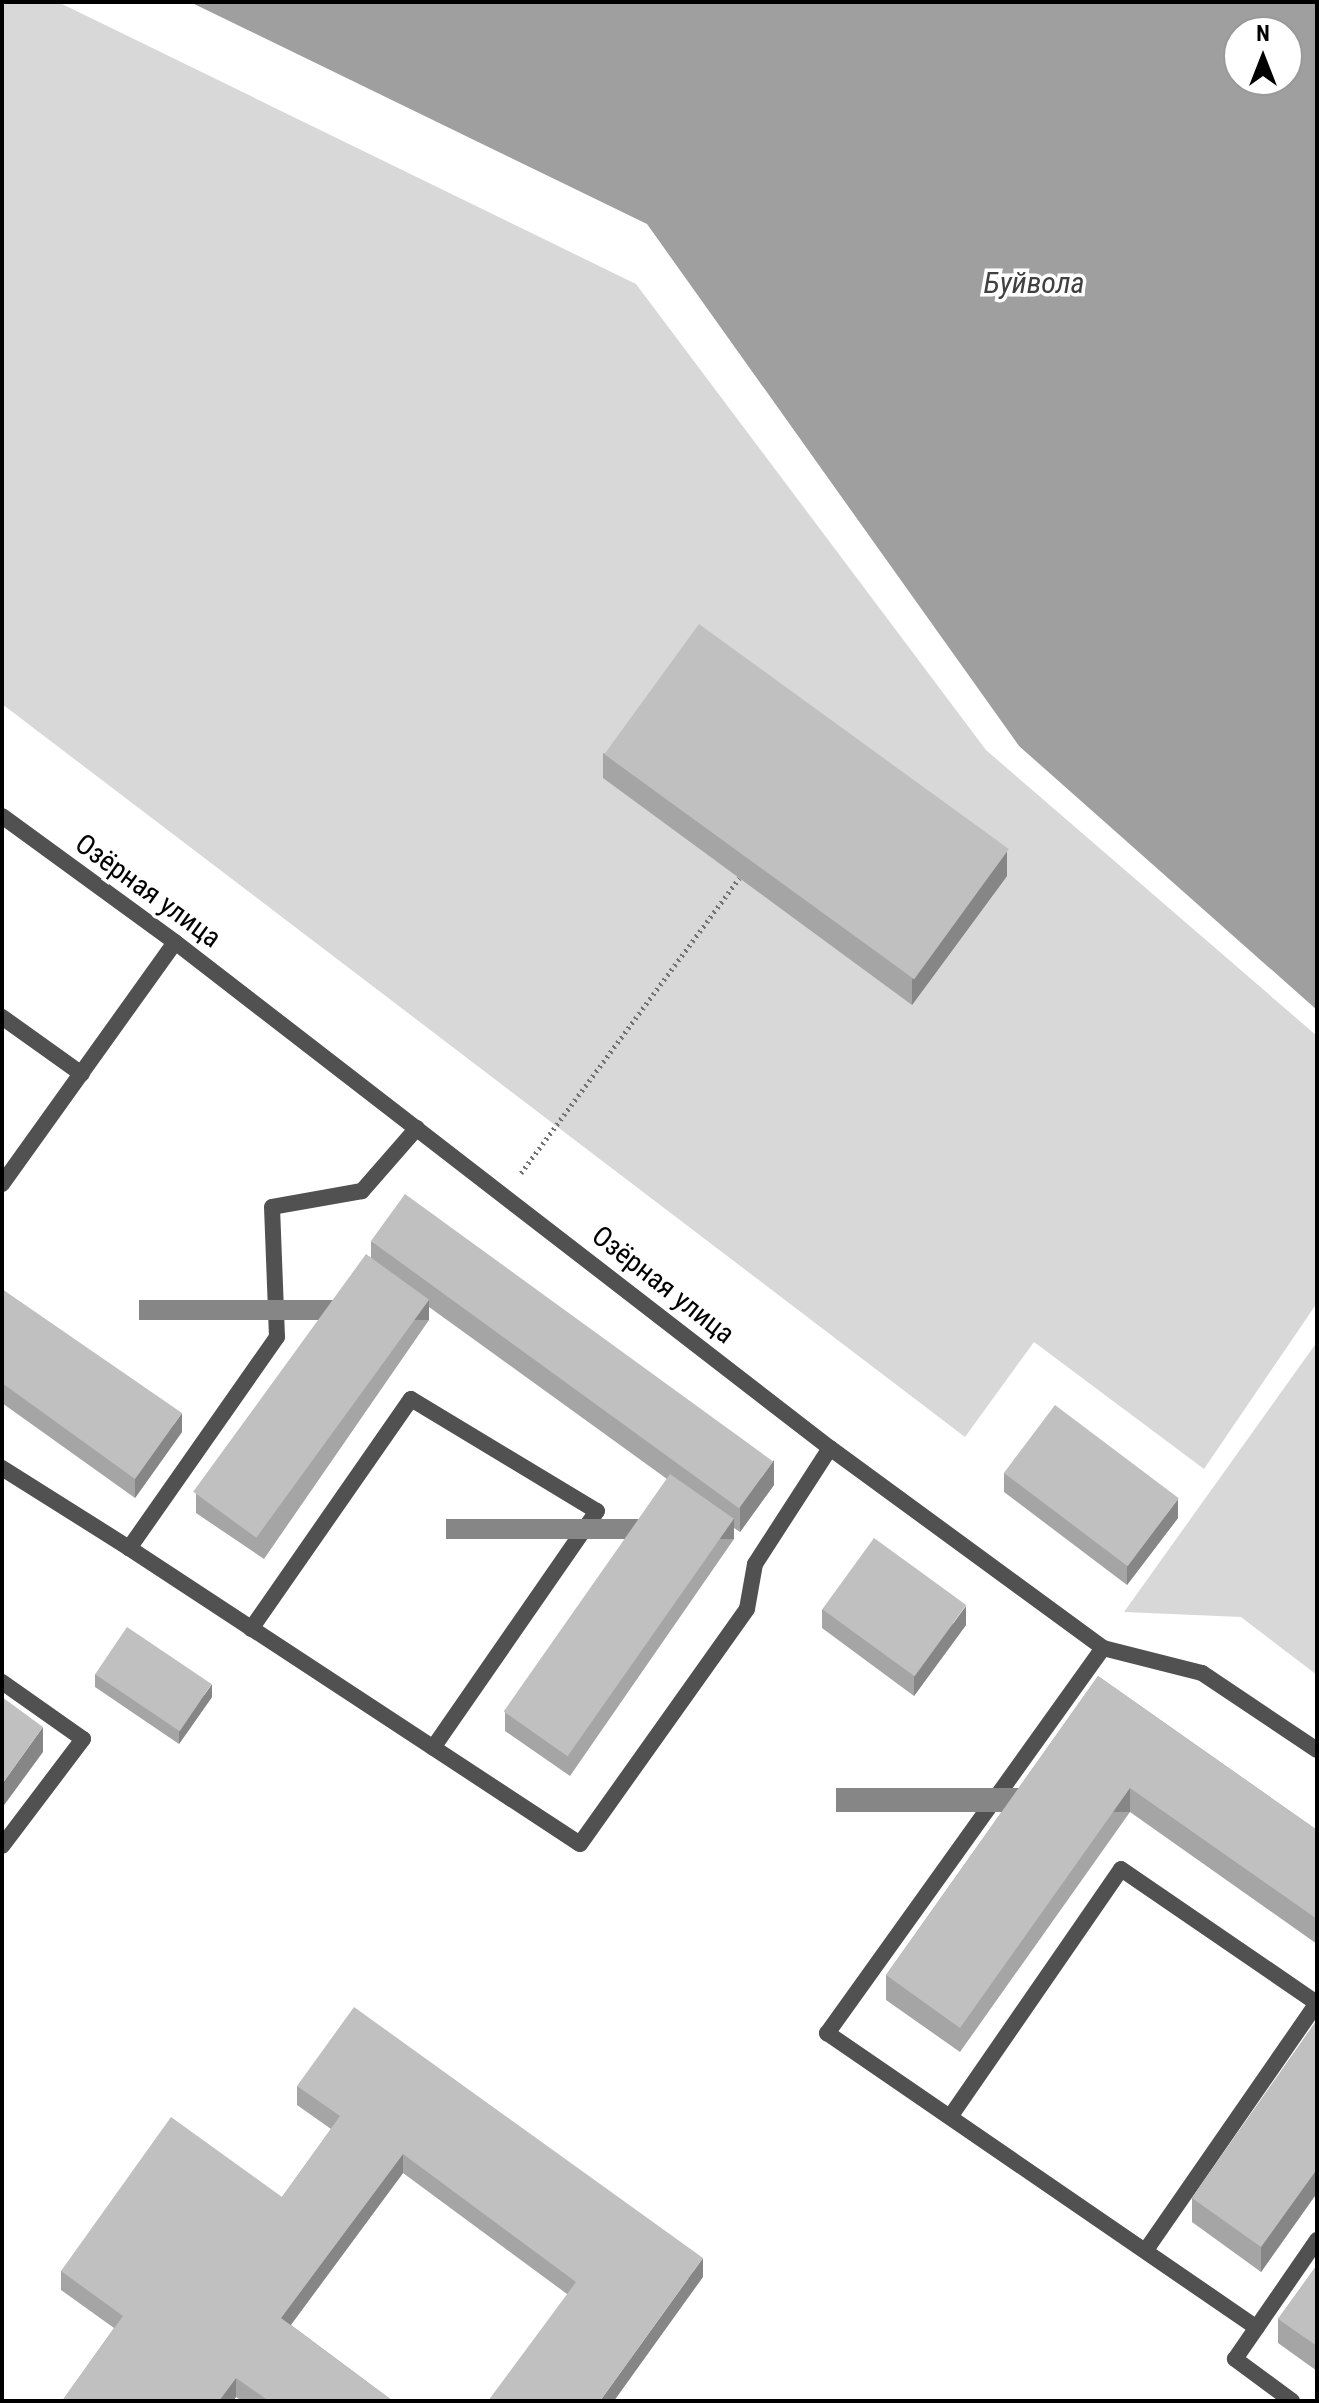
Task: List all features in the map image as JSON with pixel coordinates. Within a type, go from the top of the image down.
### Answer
[{"type":"street","name":"Озёрная улица","points":[[2,816],[175,942],[830,1448],[1103,1648],[1202,1673],[1317,1750]]},
{"type":"street","points":[[2,1184],[175,942]]},
{"type":"street","points":[[2,1017],[82,1074]]},
{"type":"street","points":[[129,1548],[277,1337],[272,1207],[362,1191],[417,1128]]},
{"type":"street","points":[[251,1629],[411,1399],[597,1511],[433,1748]]},
{"type":"street","points":[[2,1468],[580,1844],[747,1609],[755,1564],[830,1448]]},
{"type":"street","points":[[1103,1648],[827,2033],[1257,2328]]},
{"type":"street","points":[[2,1682],[83,1739],[2,1846]]},
{"type":"street","points":[[950,2117],[1121,1869],[1317,2003],[1146,2250]]},
{"type":"street","points":[[1292,2401],[1235,2359],[1317,2240]]},
{"type":"path","points":[[504,1195],[739,878]]},
{"type":"shaded area","points":[[2,2],[58,2],[636,284],[986,750],[1317,1036],[1317,1303],[1204,1469],[1034,1342],[965,1437],[2,704]]},
{"type":"shaded area","points":[[1317,1342],[1317,1675],[1241,1617],[1124,1612]]},
{"type":"water","name":"Буйвола","points":[[190,2],[1317,2],[1317,1010],[1019,746],[647,224]]},
{"type":"building","points":[[699,624],[1009,849],[914,979],[604,754]]},
{"type":"building","points":[[405,1194],[773,1461],[739,1508],[371,1241]]},
{"type":"building","points":[[366,1254],[429,1300],[256,1538],[193,1492]]},
{"type":"building","points":[[2,1289],[182,1413],[135,1479],[2,1383]]},
{"type":"building","points":[[1055,1405],[1179,1498],[1128,1566],[1004,1473]]},
{"type":"building","points":[[670,1474],[734,1519],[568,1756],[504,1712]]},
{"type":"building","points":[[874,1538],[966,1605],[915,1676],[822,1609]]},
{"type":"building","points":[[127,1627],[212,1684],[180,1731],[95,1674]]},
{"type":"building","points":[[1098,1676],[1317,1830],[1317,1919],[1130,1788],[960,2028],[886,1975]]},
{"type":"building","points":[[2,1697],[43,1727],[2,1784]]},
{"type":"building","points":[[354,2007],[703,2258],[600,2401],[488,2401],[576,2282],[403,2154],[281,2318],[393,2401],[269,2401],[236,2378],[219,2401],[62,2401],[123,2316],[61,2271],[171,2117],[282,2197],[340,2116],[297,2086]]},
{"type":"building","points":[[1317,2020],[1317,2169],[1261,2247],[1192,2198]]},
{"type":"building","points":[[1317,2265],[1317,2346],[1278,2319]]}]
